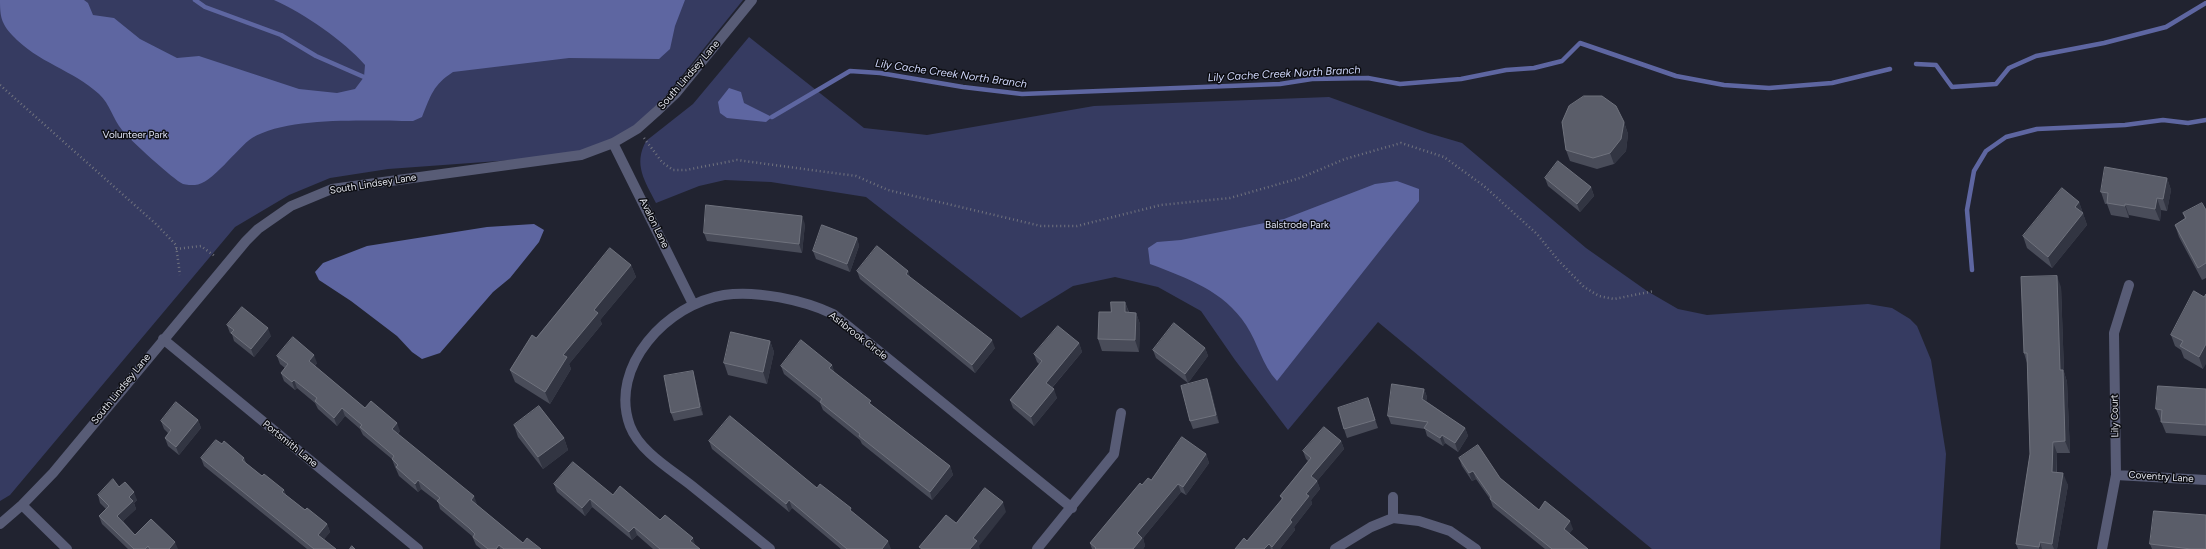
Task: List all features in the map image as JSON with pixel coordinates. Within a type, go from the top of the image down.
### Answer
[{"type":"street","name":"South Lindsey Lane","points":[[0,524],[22,506],[53,473],[163,339],[258,229],[291,206],[332,189],[581,155],[613,143],[637,129],[676,92],[752,0]]},
{"type":"street","name":"Avalon Lane","points":[[613,143],[693,304]]},
{"type":"street","name":"Lily Court","points":[[2102,549],[2116,475],[2114,333],[2129,284]]},
{"type":"street","name":"Ashbrook Circle","points":[[770,549],[646,448],[630,427],[626,409],[625,388],[636,358],[660,329],[676,315],[693,304],[718,296],[741,294],[774,297],[805,303],[833,314],[1072,508]]},
{"type":"street","name":"Portsmith Lane","points":[[163,339],[418,549]]},
{"type":"street","points":[[1037,549],[1072,508],[1114,454],[1121,413]]},
{"type":"street","name":"Coventry Lane","points":[[2116,475],[2206,480]]},
{"type":"street","points":[[1393,497],[1393,518]]},
{"type":"street","points":[[22,506],[67,549]]},
{"type":"street","points":[[1335,549],[1364,530],[1393,518],[1419,521],[1450,531],[1476,549]]},
{"type":"path","points":[[0,85],[157,224],[176,245],[180,275]]},
{"type":"path","points":[[637,129],[662,162],[673,170],[686,170],[737,160],[856,176],[888,190],[1041,226],[1077,226],[1161,205],[1230,198],[1300,178],[1344,159],[1401,143],[1444,157],[1484,186],[1537,234],[1558,260],[1584,287],[1599,296],[1614,299],[1654,291]]},
{"type":"path","points":[[176,249],[201,246],[226,265]]},
{"type":"green space","name":"Volunteer Park","points":[[0,0],[743,0],[642,125],[581,155],[388,169],[330,178],[289,195],[235,227],[10,495],[0,501]]},
{"type":"green space","name":"Balstrode Park","points":[[749,37],[864,128],[927,135],[1094,106],[1329,97],[1428,133],[1462,143],[1586,248],[1647,291],[1678,309],[1707,315],[1868,304],[1892,308],[1910,319],[1917,326],[1931,360],[1946,454],[1940,549],[1652,549],[1378,322],[1288,430],[1235,360],[1201,311],[1158,287],[1115,277],[1073,286],[1021,318],[866,197],[771,182],[725,180],[699,186],[656,203],[642,173],[642,150],[646,141],[693,104]]},
{"type":"shaded area","points":[[0,0],[84,0],[88,3],[93,15],[114,18],[140,39],[177,58],[199,56],[299,89],[337,93],[355,89],[364,77],[365,65],[346,46],[323,28],[274,0],[685,0],[675,26],[670,49],[659,59],[569,58],[453,72],[441,81],[433,91],[422,117],[413,121],[330,121],[287,126],[268,131],[252,138],[209,179],[195,185],[183,184],[178,181],[133,142],[119,126],[106,102],[99,94],[78,79],[44,60],[22,45],[5,27],[0,11]]},
{"type":"shaded area","points":[[729,88],[741,92],[744,103],[772,117],[766,122],[727,118],[720,113],[718,102]]},
{"type":"shaded area","points":[[1397,181],[1419,189],[1419,201],[1277,381],[1264,361],[1246,325],[1227,303],[1216,294],[1191,280],[1150,264],[1148,248],[1157,242],[1181,240],[1284,219],[1375,184]]},
{"type":"shaded area","points":[[534,224],[544,230],[539,242],[510,278],[493,292],[440,353],[422,359],[412,352],[397,336],[351,301],[319,280],[315,272],[323,263],[367,246],[487,227]]},
{"type":"building","points":[[1584,96],[1602,96],[1616,106],[1624,122],[1621,139],[1610,153],[1593,158],[1566,150],[1562,122],[1569,106]]},
{"type":"building","points":[[1558,161],[1591,187],[1577,204],[1545,178]]},
{"type":"building","points":[[2105,167],[2167,178],[2163,199],[2157,198],[2155,209],[2125,204],[2125,206],[2107,203],[2108,193],[2101,192]]},
{"type":"building","points":[[2062,188],[2079,202],[2075,207],[2083,213],[2048,257],[2023,236]]},
{"type":"building","points":[[2202,203],[2206,210],[2206,263],[2198,268],[2175,225],[2186,218],[2183,213]]},
{"type":"building","points":[[706,205],[802,216],[799,244],[704,233]]},
{"type":"building","points":[[822,225],[857,238],[847,264],[813,251]]},
{"type":"building","points":[[877,246],[908,271],[906,274],[992,340],[972,365],[857,271]]},
{"type":"building","points":[[610,248],[631,265],[594,310],[598,313],[563,355],[567,357],[545,392],[510,370],[532,335],[536,338]]},
{"type":"building","points":[[2057,276],[2060,370],[2063,370],[2065,441],[2053,442],[2052,472],[2063,473],[2052,544],[2040,542],[2039,547],[2016,544],[2030,454],[2027,353],[2024,353],[2021,277]]},
{"type":"building","points":[[2194,291],[2204,297],[2206,294],[2206,344],[2199,357],[2180,346],[2183,341],[2171,335]]},
{"type":"building","points":[[1111,302],[1125,302],[1125,312],[1136,313],[1135,340],[1098,339],[1099,312],[1111,312]]},
{"type":"building","points":[[242,307],[268,328],[251,349],[231,333],[234,330],[227,325]]},
{"type":"building","points":[[1174,323],[1205,348],[1185,374],[1153,350]]},
{"type":"building","points":[[1058,326],[1079,343],[1046,383],[1054,389],[1031,417],[1010,400],[1042,361],[1034,354]]},
{"type":"building","points":[[731,332],[770,341],[763,372],[724,363]]},
{"type":"building","points":[[293,337],[314,355],[309,361],[365,408],[371,401],[397,423],[392,429],[474,496],[471,500],[523,543],[527,538],[541,549],[504,549],[499,545],[496,549],[488,549],[473,537],[475,534],[469,528],[437,501],[440,498],[418,480],[415,484],[396,467],[398,465],[392,459],[394,456],[360,427],[362,425],[342,408],[334,418],[315,401],[317,398],[294,380],[292,382],[281,373],[288,364],[277,356]]},
{"type":"building","points":[[801,340],[832,365],[829,368],[871,401],[869,403],[950,466],[930,492],[859,436],[860,434],[820,402],[822,399],[781,366]]},
{"type":"building","points":[[693,371],[700,407],[671,413],[664,376]]},
{"type":"building","points":[[1207,379],[1216,415],[1190,421],[1181,386]]},
{"type":"building","points":[[1392,384],[1424,389],[1422,399],[1465,428],[1455,443],[1442,435],[1440,438],[1424,428],[1428,422],[1388,416]]},
{"type":"building","points":[[2158,386],[2206,389],[2206,425],[2161,422],[2162,410],[2156,409]]},
{"type":"building","points":[[1368,398],[1375,420],[1344,429],[1338,408]]},
{"type":"building","points":[[176,402],[198,420],[176,447],[165,438],[171,430],[161,421]]},
{"type":"building","points":[[539,406],[564,438],[538,457],[514,425]]},
{"type":"building","points":[[730,416],[817,488],[820,484],[851,508],[850,510],[888,541],[882,549],[847,549],[789,500],[786,504],[709,441]]},
{"type":"building","points":[[1324,427],[1341,441],[1311,476],[1317,481],[1306,494],[1309,496],[1290,520],[1292,522],[1272,547],[1269,544],[1264,549],[1235,549],[1244,538],[1247,541],[1283,498],[1280,496],[1311,458],[1303,451]]},
{"type":"building","points":[[1182,437],[1206,454],[1183,487],[1178,484],[1137,533],[1142,538],[1133,549],[1095,549],[1096,548],[1090,543],[1140,483],[1142,485],[1148,478],[1151,480]]},
{"type":"building","points":[[216,440],[222,444],[224,441],[244,458],[242,460],[262,476],[264,474],[284,490],[282,492],[305,510],[307,508],[327,524],[318,535],[336,549],[314,549],[201,458]]},
{"type":"building","points":[[1478,445],[1500,478],[1539,510],[1545,501],[1570,521],[1564,529],[1588,549],[1552,549],[1490,499],[1491,497],[1473,471],[1469,473],[1459,458]]},
{"type":"building","points":[[573,462],[613,495],[620,486],[660,520],[665,515],[693,538],[690,541],[700,549],[660,549],[634,527],[629,532],[590,499],[582,508],[554,484]]},
{"type":"building","points":[[113,479],[119,487],[125,482],[134,492],[129,497],[133,501],[117,516],[135,535],[151,519],[175,542],[169,549],[150,549],[148,546],[145,549],[134,549],[99,516],[109,506],[98,495]]},
{"type":"building","points":[[985,488],[1003,502],[973,538],[977,541],[970,549],[922,549],[919,547],[946,515],[956,523]]},
{"type":"building","points":[[2154,511],[2206,515],[2206,549],[2191,549],[2150,544]]},
{"type":"waterway","name":"Lily Cache Creek North Branch","points":[[195,0],[205,7],[281,35],[316,56],[364,77]]},
{"type":"waterway","name":"Lily Cache Creek North Branch","points":[[1916,64],[1936,65],[1952,87],[1996,84],[2009,68],[2036,56],[2104,43],[2166,27],[2206,3]]},
{"type":"waterway","name":"Lily Cache Creek North Branch","points":[[772,117],[850,71],[880,73],[963,87],[1022,94],[1280,84],[1312,79],[1368,78],[1400,84],[1461,79],[1506,70],[1534,68],[1562,61],[1580,43],[1676,76],[1724,85],[1769,88],[1832,83],[1890,69]]},
{"type":"waterway","points":[[1972,270],[1967,210],[1974,171],[1986,151],[2006,137],[2037,129],[2125,125],[2163,120],[2188,123],[2206,120]]}]
